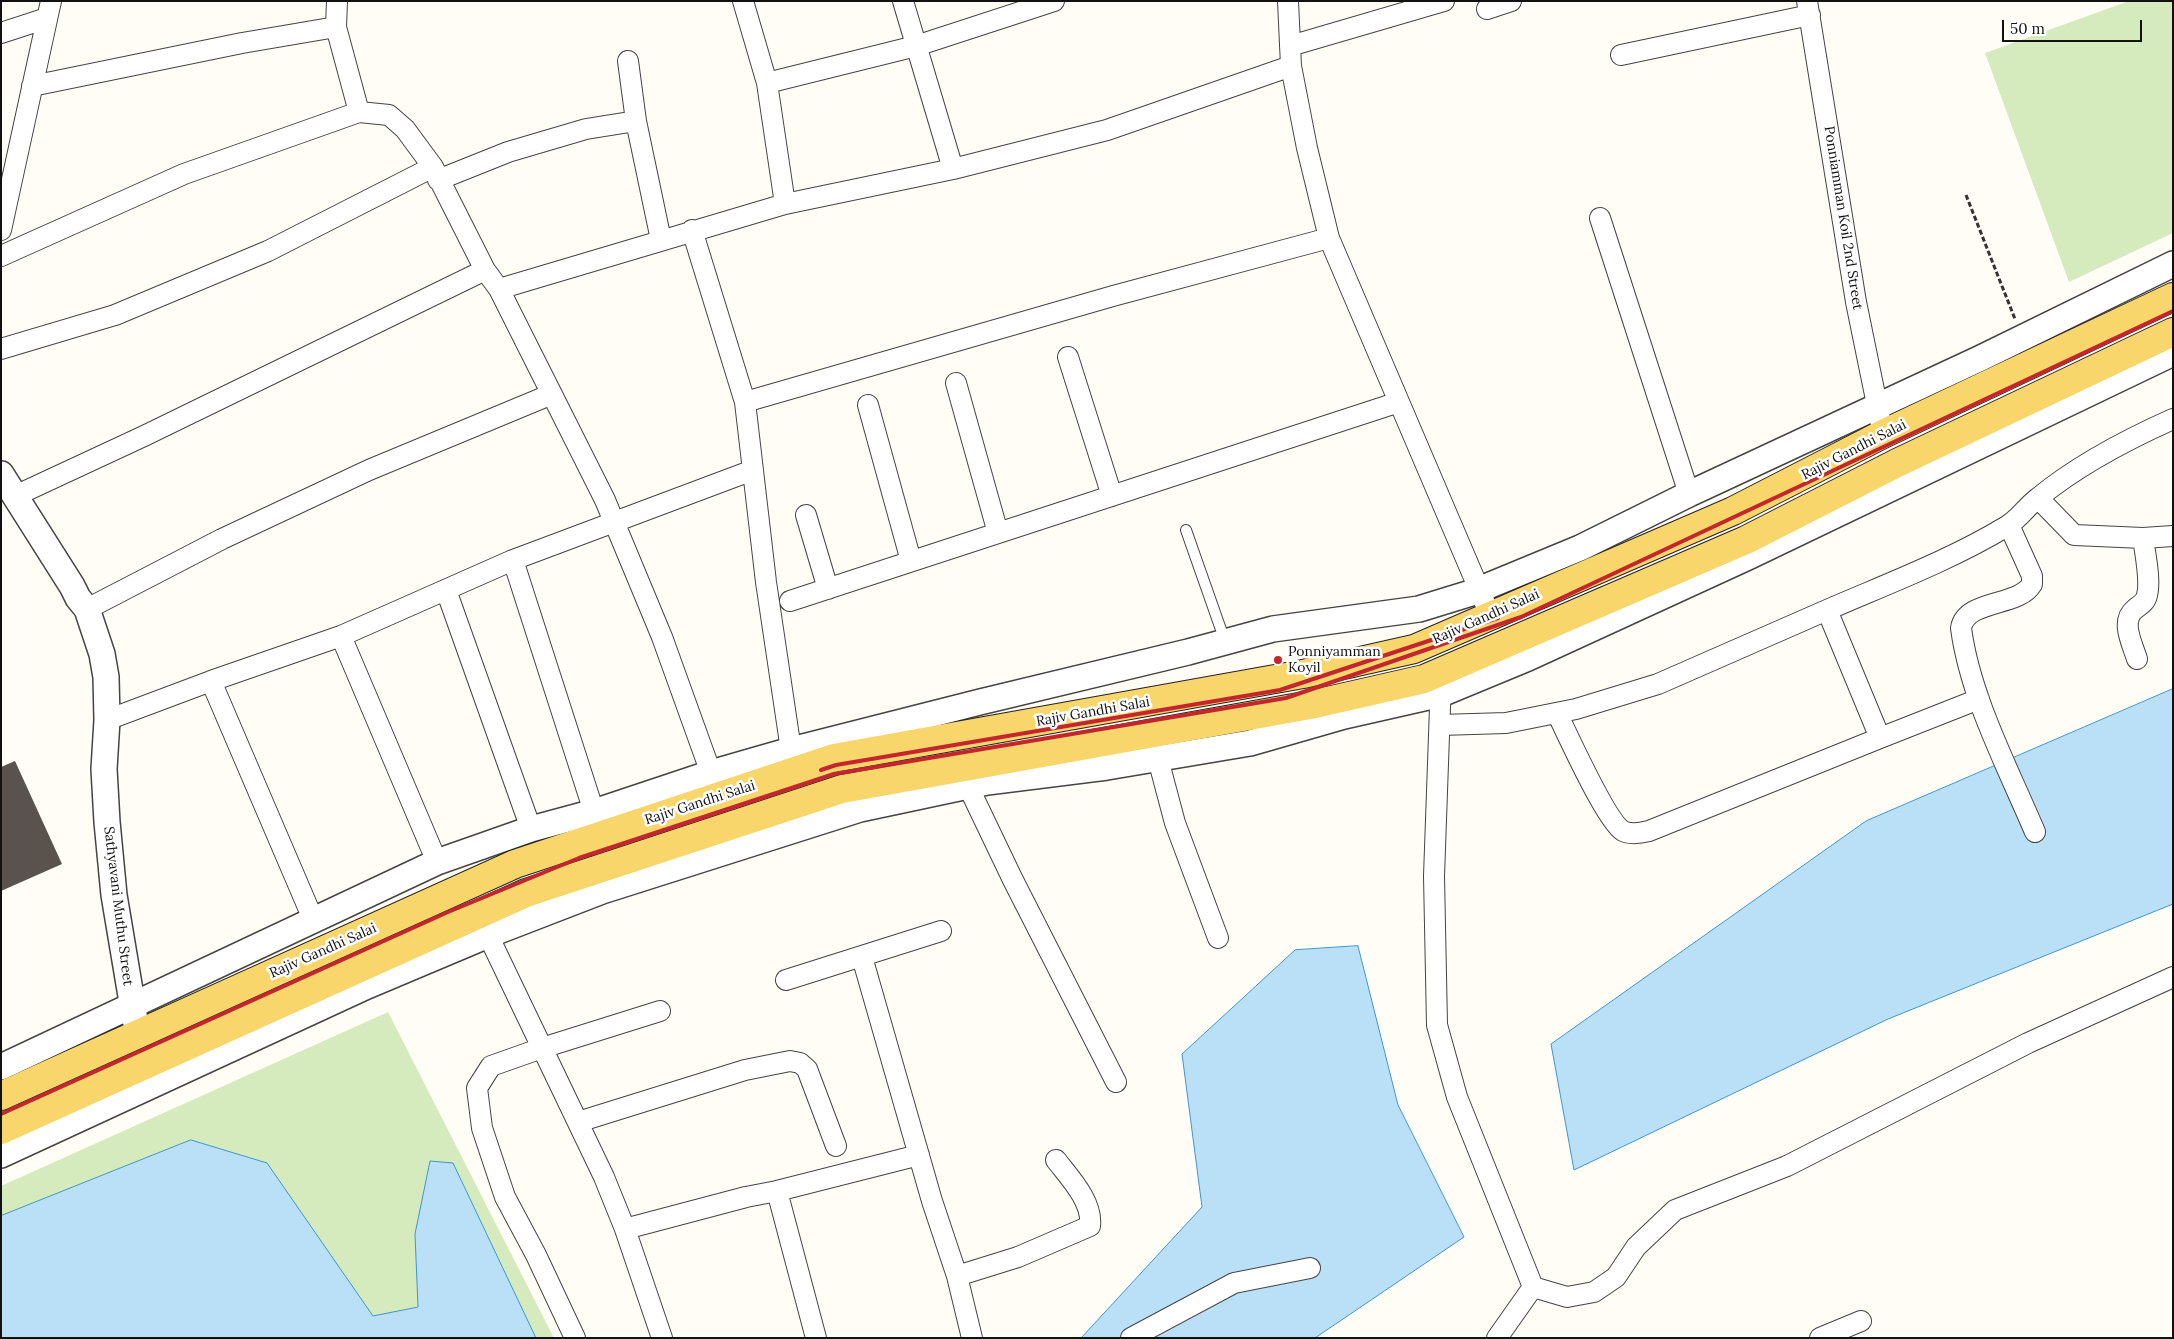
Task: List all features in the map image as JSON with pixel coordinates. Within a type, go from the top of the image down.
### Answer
[{"type":"main road","name":"Rajiv Gandhi Salai","points":[[1,1096],[515,864],[715,784],[834,758],[1303,674],[1414,648],[1733,511],[1883,434],[2173,297]]},
{"type":"main road","points":[[1,1130],[526,893],[842,789],[1310,705],[1424,679],[1441,682],[1746,540],[1897,463],[2173,332]]},
{"type":"street","points":[[336,1],[336,27],[359,112]]},
{"type":"street","points":[[743,1],[767,83],[785,204]]},
{"type":"street","points":[[903,1],[953,169]]},
{"type":"street","points":[[767,83],[916,46],[1054,1]]},
{"type":"street","points":[[1288,1],[1291,66],[1307,148],[1330,238],[1490,615]]},
{"type":"street","points":[[1290,46],[1444,1]]},
{"type":"street","points":[[1487,9],[1511,1]]},
{"type":"street","points":[[1621,56],[1808,8]]},
{"type":"street","name":"Ponniamman Koil 2nd Street","points":[[1808,8],[1856,302],[1883,434]]},
{"type":"street","points":[[1,33],[49,10]]},
{"type":"street","points":[[1,230],[6,181],[32,86],[49,10]]},
{"type":"street","points":[[32,86],[242,43],[336,27]]},
{"type":"street","points":[[628,61],[636,120],[661,240]]},
{"type":"street","points":[[499,289],[692,230],[785,204],[953,169],[1107,130],[1291,66]]},
{"type":"street","points":[[1,256],[184,174],[359,112],[390,115],[404,129],[435,174],[484,270],[499,289],[552,394],[614,522],[662,637],[715,784]]},
{"type":"street","points":[[1,349],[115,315],[268,251],[435,174],[586,129],[636,120]]},
{"type":"street","points":[[1600,218],[1689,494]]},
{"type":"street","points":[[692,230],[745,402],[766,582],[791,750]]},
{"type":"street","points":[[745,402],[1094,301],[1330,238]]},
{"type":"street","points":[[1,1067],[437,862],[530,829],[715,784],[791,750],[1272,629],[1419,609],[1479,590],[1580,548],[1689,494],[1878,408],[2173,264]]},
{"type":"street","points":[[15,496],[162,428],[484,270]]},
{"type":"street","points":[[1,1155],[367,986],[488,935],[602,891],[860,809],[968,786],[1158,759],[1250,743],[1344,716],[1441,682],[1528,658],[1748,557],[2173,353]]},
{"type":"street","points":[[1068,357],[1112,496]]},
{"type":"street","points":[[956,383],[998,533]]},
{"type":"street","points":[[87,609],[222,539],[369,470],[552,394]]},
{"type":"street","points":[[790,601],[1399,402]]},
{"type":"street","points":[[868,405],[911,562]]},
{"type":"street","points":[[1440,725],[1506,723],[1557,713],[1658,684],[1950,556],[2009,526],[2038,498],[2084,465],[2141,433],[2173,419]]},
{"type":"street","points":[[107,720],[211,681],[341,636],[513,560],[753,470]]},
{"type":"street","name":"Sathyavani Muthu Street","points":[[1,474],[87,609],[102,654],[106,676],[107,720],[104,769],[107,822],[114,895],[138,1035]]},
{"type":"street","points":[[2038,498],[2074,535],[2143,538],[2173,536]]},
{"type":"street","points":[[806,516],[828,588]]},
{"type":"street","points":[[2009,526],[2032,576],[2032,584],[2022,594],[1971,613],[1962,622],[1963,640],[1968,668],[1979,699],[2035,832]]},
{"type":"street","points":[[2137,659],[2127,625],[2127,618],[2129,614],[2144,602],[2148,593],[2143,538]]},
{"type":"street","points":[[513,560],[594,812]]},
{"type":"street","points":[[446,590],[530,829]]},
{"type":"street","points":[[1827,610],[1880,738]]},
{"type":"street","points":[[341,636],[437,862]]},
{"type":"street","points":[[211,681],[313,919]]},
{"type":"street","points":[[1441,682],[1434,876],[1437,1025],[1457,1097],[1533,1287]]},
{"type":"street","points":[[1557,713],[1607,812],[1622,831],[1635,834],[1649,831],[1979,699]]},
{"type":"street","points":[[1158,759],[1175,824],[1218,938]]},
{"type":"street","points":[[968,786],[1013,880],[1116,1082]]},
{"type":"street","points":[[786,980],[941,931]]},
{"type":"street","points":[[488,935],[604,1177],[625,1229],[662,1338]]},
{"type":"street","points":[[862,957],[919,1155],[957,1276],[972,1338]]},
{"type":"street","points":[[1533,1287],[1567,1297],[1594,1292],[1616,1277],[1636,1247],[1675,1210],[1787,1166],[2028,1043],[2173,977]]},
{"type":"street","points":[[575,1338],[536,1255],[505,1197],[482,1128],[477,1088],[491,1066],[660,1011]]},
{"type":"street","points":[[578,1122],[745,1070],[790,1061],[800,1063],[807,1069],[836,1146]]},
{"type":"street","points":[[625,1229],[919,1155]]},
{"type":"street","points":[[957,1276],[1018,1257],[1090,1226],[1091,1218],[1087,1207],[1075,1185],[1056,1160]]},
{"type":"street","points":[[777,1191],[816,1338]]},
{"type":"street","points":[[1131,1338],[1234,1283],[1310,1268]]},
{"type":"street","points":[[1507,1332],[1533,1287]]},
{"type":"street","points":[[1820,1338],[1861,1321]]},
{"type":"lane","points":[[1186,530],[1226,642]]},
{"type":"path","points":[[1966,195],[2023,338]]},
{"type":"green space","points":[[2129,1],[2173,1],[2173,233],[2069,282],[1985,53]]},
{"type":"green space","points":[[388,1012],[554,1338],[1,1338],[1,1186]]},
{"type":"water","points":[[2173,689],[2173,904],[1888,1019],[1574,1170],[1551,1044],[1866,821]]},
{"type":"water","points":[[1358,946],[1398,1105],[1464,1237],[1315,1338],[1081,1338],[1202,1207],[1182,1054],[1295,950]]},
{"type":"water","points":[[191,1140],[267,1163],[373,1316],[418,1307],[415,1234],[430,1161],[453,1163],[536,1338],[1,1338],[1,1216]]},
{"type":"building","points":[[15,761],[62,864],[1,891],[1,767]]},
{"type":"railway","points":[[1,1114],[448,912],[579,858],[834,774],[1286,698],[1521,617],[2173,311]]},
{"type":"railway","points":[[821,770],[836,765],[1280,690],[1498,618]]},
{"type":"place","name":"Ponniyamman Koyil","points":[[1278,660]]}]
